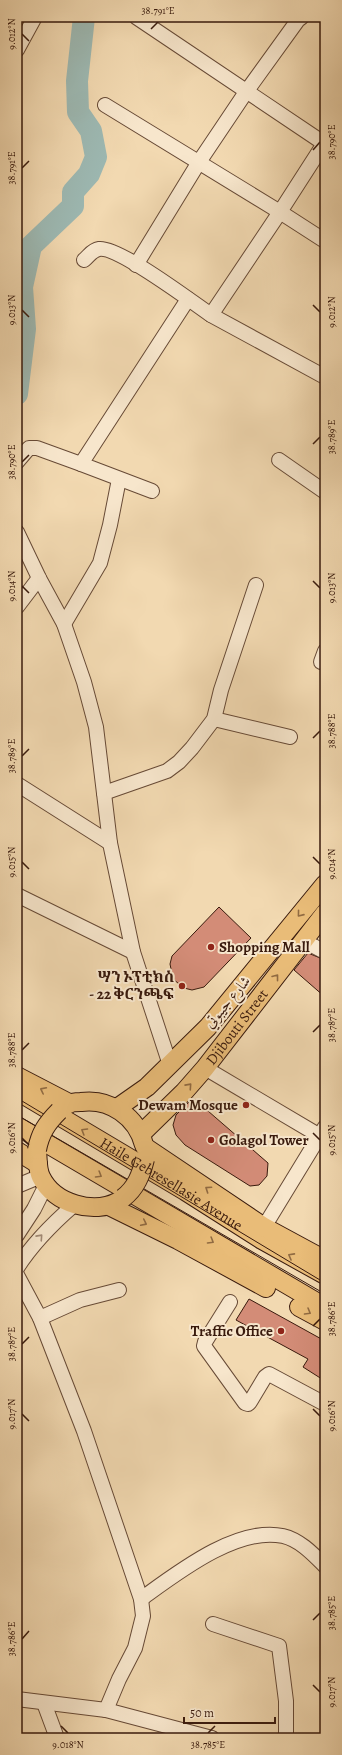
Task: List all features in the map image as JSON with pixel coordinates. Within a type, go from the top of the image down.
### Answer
[{"type":"main road","name":"شارع جيبوتي","points":[[117,1108],[147,1087],[208,1027],[325,884]]},
{"type":"main road","name":"Djibouti Street","points":[[144,1147],[184,1092],[205,1068],[325,913]]},
{"type":"main road","points":[[17,1076],[64,1107]]},
{"type":"main road","name":"Haile Gebresellasie Avenue","points":[[17,1091],[185,1191],[262,1240],[325,1275]]},
{"type":"main road","points":[[40,1169],[44,1128],[64,1107],[90,1100],[117,1108],[131,1119],[144,1147],[264,1227],[325,1260]]},
{"type":"main road","name":"Haile Gebresellasie Avenue","points":[[17,1126],[325,1307]]},
{"type":"main road","points":[[17,1150],[40,1169],[63,1199],[74,1205],[87,1207],[116,1202],[130,1192],[137,1182],[144,1147]]},
{"type":"main road","points":[[116,1202],[325,1322]]},
{"type":"street","points":[[17,50],[35,17]]},
{"type":"street","points":[[136,17],[246,92],[325,143],[212,315]]},
{"type":"street","points":[[136,265],[199,162],[246,92],[298,20],[302,17]]},
{"type":"street","points":[[105,105],[325,241]]},
{"type":"street","points":[[84,260],[93,251],[100,249],[111,251],[136,265],[212,315],[325,377]]},
{"type":"street","points":[[81,464],[188,299]]},
{"type":"street","points":[[17,462],[29,448],[37,448],[152,491]]},
{"type":"street","points":[[279,460],[325,492]]},
{"type":"street","points":[[64,624],[100,564],[110,525],[119,479]]},
{"type":"street","points":[[17,532],[39,578],[64,624],[84,682],[96,727],[110,843],[133,952],[170,1065]]},
{"type":"street","points":[[17,608],[39,578]]},
{"type":"street","points":[[104,793],[167,771],[179,762],[192,748],[214,719],[221,690],[256,585]]},
{"type":"street","points":[[214,719],[290,737]]},
{"type":"street","points":[[17,784],[110,843]]},
{"type":"street","points":[[17,895],[133,952]]},
{"type":"street","points":[[304,941],[325,952]]},
{"type":"street","points":[[205,1068],[323,1134],[264,1227]]},
{"type":"street","points":[[17,1186],[40,1169]]},
{"type":"street","points":[[17,1235],[34,1209],[40,1169]]},
{"type":"street","points":[[17,1268],[29,1249],[48,1228],[74,1205]]},
{"type":"street","points":[[17,1275],[40,1318],[84,1431],[140,1599],[143,1616],[135,1648],[119,1679],[106,1710]]},
{"type":"street","points":[[40,1318],[80,1300],[119,1290]]},
{"type":"street","points":[[230,1302],[204,1346],[245,1403],[248,1404],[250,1402],[264,1377],[269,1374],[325,1404]]},
{"type":"street","points":[[140,1599],[192,1564],[221,1548],[259,1534],[283,1536],[300,1543],[322,1557]]},
{"type":"street","points":[[213,1624],[279,1646],[286,1701],[286,1738]]},
{"type":"street","points":[[17,1699],[106,1710],[167,1732],[212,1738]]},
{"type":"street","points":[[44,1703],[57,1738]]},
{"type":"building","name":"Shopping Mall","points":[[219,907],[251,938],[204,987],[192,990],[184,988],[173,979],[170,964],[172,956]]},
{"type":"building","points":[[308,953],[325,960],[325,997],[294,970]]},
{"type":"building","name":"Golagol Tower","points":[[193,1098],[268,1163],[267,1176],[259,1185],[250,1186],[185,1145],[176,1135],[173,1125],[176,1115]]},
{"type":"building","name":"Traffic Office","points":[[249,1299],[325,1341],[325,1381],[303,1367],[308,1359],[236,1320]]},
{"type":"waterway","points":[[17,394],[25,329],[22,287],[31,246],[73,206],[73,192],[89,174],[96,157],[91,131],[78,112],[77,81],[84,17]]},
{"type":"tram line","points":[[17,1098],[325,1283]]},
{"type":"tram line","points":[[17,1115],[325,1294]]},
{"type":"place","name":"Shopping Mall","points":[[211,947]]},
{"type":"place","name":"ሣን ኦፕቲክስ - 22 ቅርንጫፍ","points":[[182,986]]},
{"type":"place","name":"Dewam Mosque","points":[[246,1105]]},
{"type":"place","name":"Golagol Tower","points":[[211,1140]]},
{"type":"place","name":"Traffic Office","points":[[281,1331]]}]
